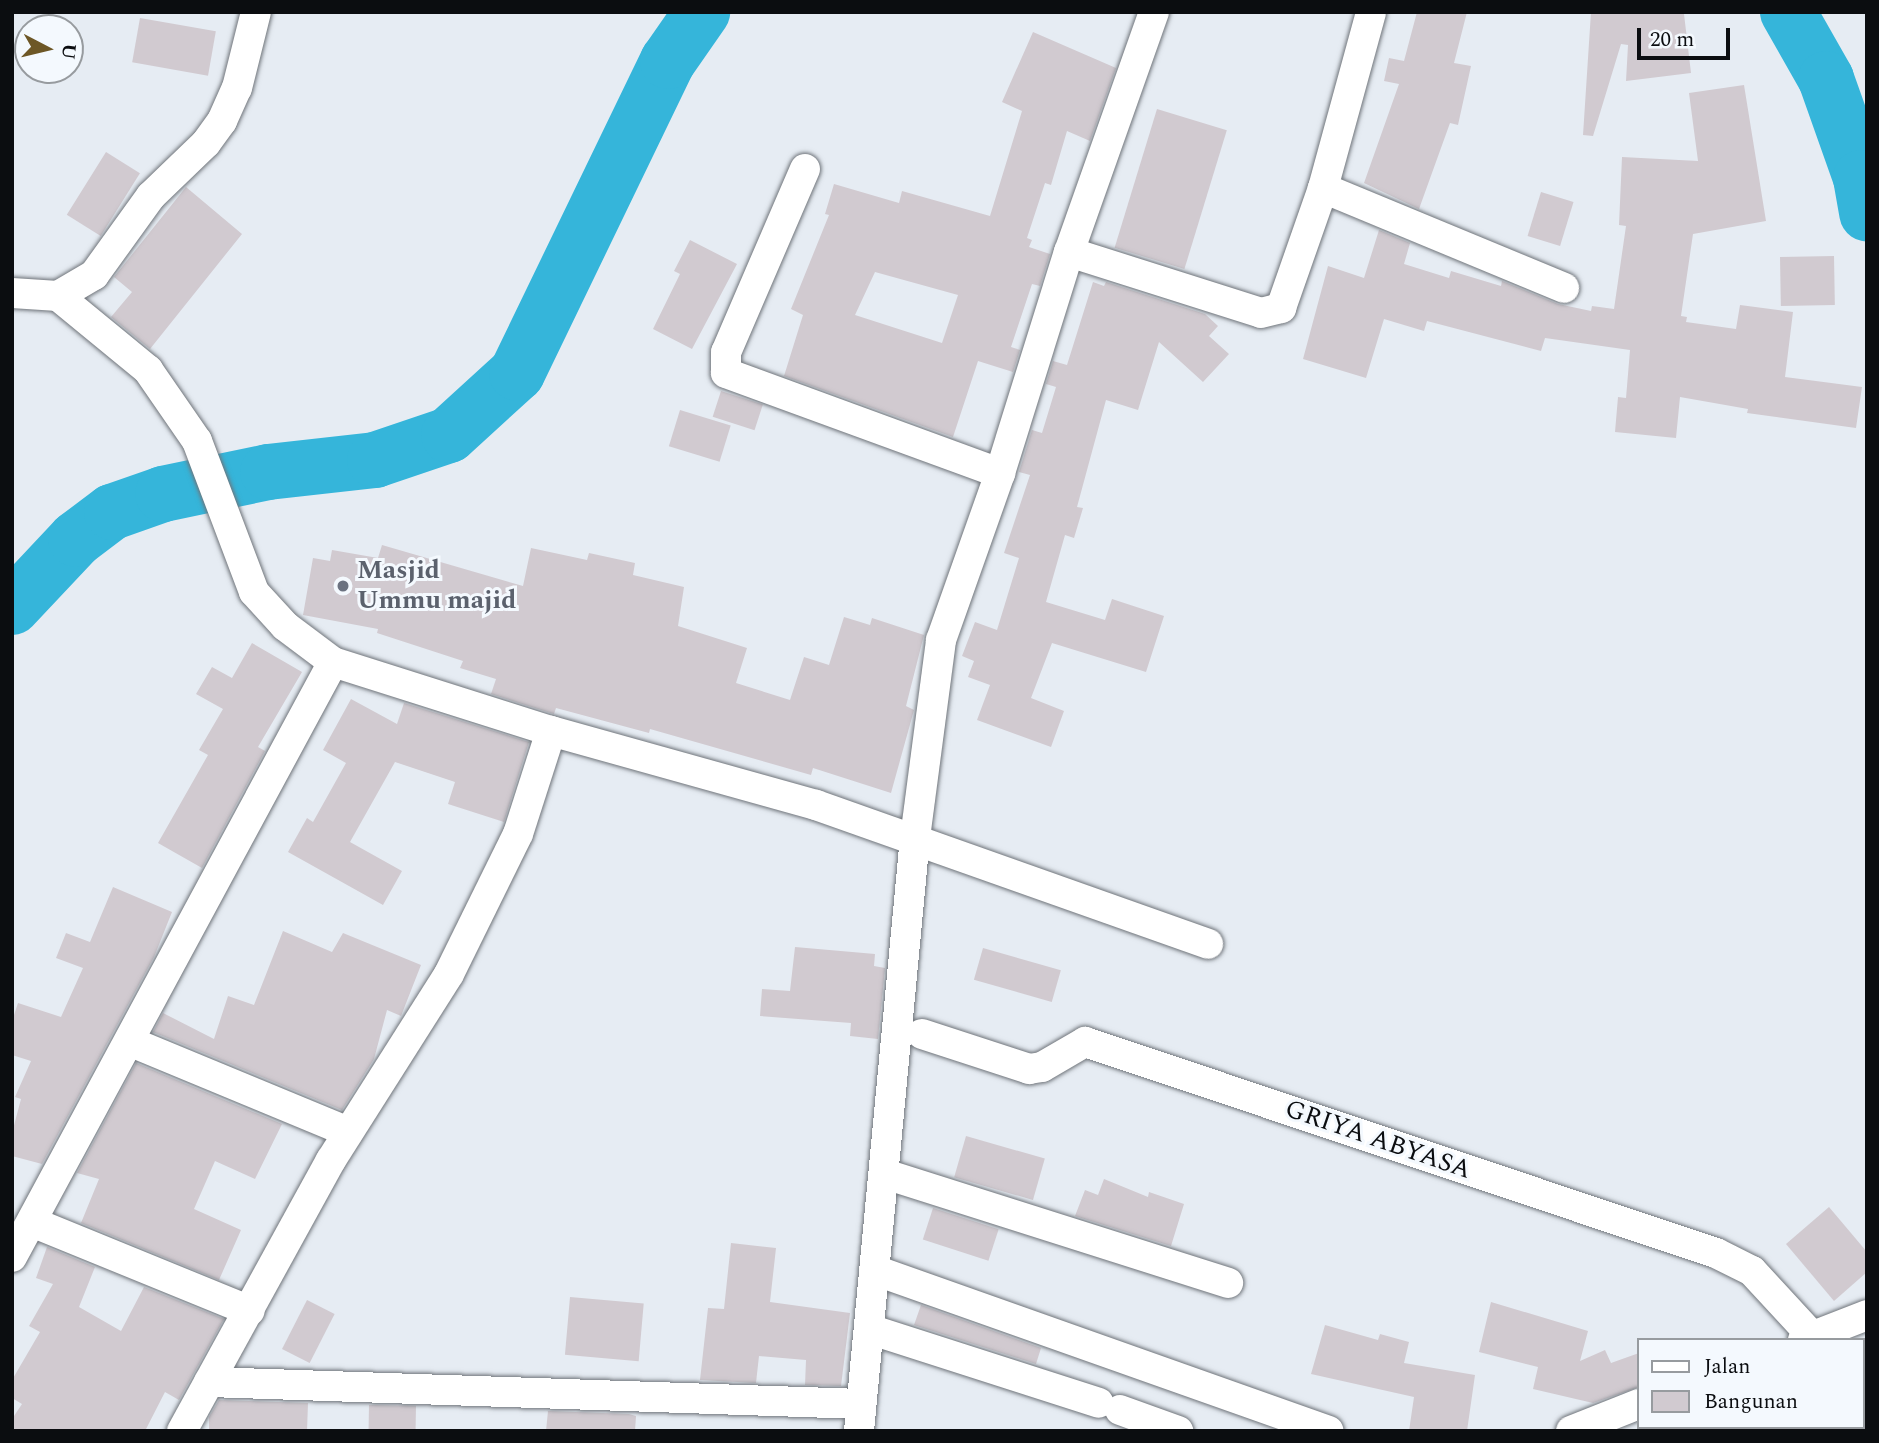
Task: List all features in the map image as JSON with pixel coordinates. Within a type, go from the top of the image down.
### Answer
[{"type":"street","points":[[12,293],[58,296],[94,275],[151,196],[206,143],[222,121],[237,88],[256,12]]},
{"type":"street","points":[[209,1382],[860,1418],[872,1330],[915,838],[941,640],[1000,473],[1069,252],[1154,12]]},
{"type":"street","points":[[1069,252],[1261,313],[1273,312],[1286,298],[1323,188],[1371,12]]},
{"type":"street","points":[[805,169],[726,352],[726,373],[1000,473]]},
{"type":"street","points":[[1323,188],[1564,288]]},
{"type":"street","points":[[58,296],[148,370],[197,441],[254,592],[285,626],[333,662],[551,731],[816,805],[1208,944]]},
{"type":"street","points":[[12,1257],[131,1042],[184,931],[333,662]]},
{"type":"street","points":[[182,1431],[348,1132],[406,1046],[481,914],[518,834],[551,731]]},
{"type":"street","name":"GRIYA ABYASA","points":[[922,1034],[1036,1069],[1085,1042],[1716,1254],[1752,1271],[1807,1338]]},
{"type":"street","points":[[131,1042],[348,1132]]},
{"type":"street","points":[[885,1174],[1228,1283]]},
{"type":"street","points":[[32,1222],[250,1311]]},
{"type":"street","points":[[877,1271],[1329,1431]]},
{"type":"street","points":[[1807,1338],[1867,1315]]},
{"type":"street","points":[[872,1330],[1178,1431]]},
{"type":"street","points":[[1571,1431],[1638,1404]]},
{"type":"building","points":[[1417,12],[1467,12],[1454,63],[1471,66],[1458,125],[1450,123],[1419,209],[1364,183],[1399,84],[1384,81],[1389,58],[1404,61]]},
{"type":"building","points":[[1591,12],[1684,14],[1691,73],[1626,81],[1628,45],[1621,44],[1593,136],[1583,135]]},
{"type":"building","points":[[140,18],[216,31],[208,76],[132,62]]},
{"type":"building","points":[[1033,32],[1116,68],[1090,141],[1067,131],[1051,185],[1045,183],[1027,238],[1032,240],[1029,247],[1050,254],[1040,286],[1032,284],[1011,347],[1020,350],[1013,372],[978,361],[953,437],[784,376],[803,315],[791,309],[829,215],[825,214],[834,184],[899,203],[902,191],[990,216],[1022,111],[1002,102]],"holes":[[[875,272],[958,295],[942,343],[855,315]]]},
{"type":"building","points":[[1744,85],[1766,221],[1693,234],[1681,316],[1687,317],[1686,322],[1736,329],[1740,305],[1793,312],[1785,377],[1862,387],[1856,428],[1747,413],[1748,409],[1680,397],[1676,438],[1615,432],[1618,397],[1626,398],[1630,350],[1545,338],[1541,351],[1427,321],[1424,331],[1384,319],[1366,378],[1303,359],[1328,266],[1364,278],[1379,230],[1410,243],[1404,264],[1449,278],[1451,271],[1501,286],[1502,281],[1558,304],[1591,311],[1592,306],[1614,309],[1626,226],[1619,225],[1622,157],[1698,161],[1689,93]]},
{"type":"building","points":[[1157,109],[1227,130],[1184,269],[1115,248]]},
{"type":"building","points":[[106,152],[140,173],[101,236],[67,215]]},
{"type":"building","points":[[186,187],[242,234],[150,349],[111,317],[132,292],[114,277]]},
{"type":"building","points":[[1541,192],[1574,202],[1560,246],[1528,236]]},
{"type":"building","points":[[690,240],[737,264],[692,349],[653,329],[680,274],[674,271]]},
{"type":"building","points":[[1834,256],[1835,305],[1781,306],[1780,257]]},
{"type":"building","points":[[1093,282],[1104,286],[1106,282],[1205,314],[1218,326],[1209,336],[1229,354],[1203,382],[1159,342],[1138,410],[1106,400],[1077,507],[1083,508],[1074,538],[1065,535],[1046,602],[1105,620],[1112,599],[1164,616],[1146,672],[1052,643],[1031,698],[1064,711],[1051,747],[977,720],[990,685],[968,677],[974,661],[962,656],[975,622],[997,630],[1019,558],[1004,553],[1030,475],[1019,472],[1032,430],[1042,433],[1056,387],[1046,384],[1053,361],[1067,365]]},
{"type":"building","points":[[721,391],[763,405],[755,430],[713,417]]},
{"type":"building","points":[[680,410],[731,425],[720,462],[669,446]]},
{"type":"building","points":[[382,545],[523,586],[531,548],[587,560],[589,553],[635,563],[633,575],[684,587],[678,626],[747,648],[736,683],[790,700],[804,657],[829,665],[844,617],[870,625],[872,618],[924,635],[906,706],[914,710],[891,793],[813,768],[811,775],[650,729],[649,733],[556,708],[554,714],[491,694],[496,679],[460,668],[463,661],[377,633],[378,629],[303,615],[313,558],[330,561],[332,550],[378,558]]},
{"type":"building","points":[[252,643],[302,672],[258,747],[265,751],[202,868],[158,843],[208,755],[199,750],[223,709],[196,694],[212,667],[232,678]]},
{"type":"building","points":[[351,699],[397,724],[404,703],[529,742],[504,822],[448,804],[455,782],[395,762],[350,842],[402,871],[383,905],[288,852],[307,818],[313,822],[346,763],[323,750]]},
{"type":"building","points":[[113,887],[172,912],[154,957],[42,1164],[12,1156],[12,1133],[21,1099],[15,1097],[31,1061],[12,1055],[12,1021],[18,1003],[61,1017],[83,968],[56,958],[66,933],[90,942]]},
{"type":"building","points":[[283,931],[332,952],[343,933],[421,965],[401,1016],[387,1010],[374,1059],[342,1110],[153,1032],[163,1013],[214,1039],[228,996],[254,1005]]},
{"type":"building","points":[[795,947],[875,954],[874,966],[885,968],[878,1039],[850,1036],[851,1023],[760,1016],[762,989],[790,991]]},
{"type":"building","points":[[983,948],[1061,970],[1052,1002],[974,980]]},
{"type":"building","points":[[136,1063],[282,1124],[255,1179],[215,1161],[194,1209],[241,1230],[219,1280],[81,1223],[99,1179],[77,1173]]},
{"type":"building","points":[[966,1136],[1045,1159],[1033,1200],[954,1177]]},
{"type":"building","points":[[1104,1179],[1148,1197],[1149,1192],[1184,1204],[1171,1246],[1075,1216],[1085,1190],[1098,1195]]},
{"type":"building","points":[[1829,1207],[1867,1252],[1867,1272],[1834,1301],[1786,1244]]},
{"type":"building","points":[[933,1208],[999,1229],[988,1261],[923,1239]]},
{"type":"building","points":[[731,1243],[776,1248],[770,1302],[850,1313],[841,1386],[805,1385],[806,1360],[759,1356],[756,1383],[700,1380],[708,1308],[724,1309]]},
{"type":"building","points":[[47,1247],[95,1267],[79,1307],[121,1331],[144,1287],[224,1319],[179,1400],[165,1392],[145,1431],[12,1431],[12,1419],[22,1404],[12,1398],[12,1380],[40,1332],[29,1326],[53,1284],[36,1278]]},
{"type":"building","points":[[570,1297],[644,1303],[639,1361],[565,1355]]},
{"type":"building","points":[[307,1300],[335,1314],[310,1363],[282,1349]]},
{"type":"building","points":[[1491,1302],[1588,1331],[1580,1361],[1605,1350],[1611,1363],[1638,1353],[1638,1387],[1593,1403],[1533,1389],[1538,1367],[1479,1352]]},
{"type":"building","points":[[921,1305],[1041,1348],[1036,1364],[914,1325]]},
{"type":"building","points":[[1325,1325],[1378,1340],[1380,1334],[1409,1342],[1404,1363],[1475,1375],[1467,1431],[1409,1431],[1414,1397],[1311,1374]]},
{"type":"building","points":[[219,1400],[308,1403],[307,1431],[209,1431],[209,1417]]},
{"type":"building","points":[[369,1405],[416,1406],[416,1431],[369,1431]]},
{"type":"building","points":[[548,1411],[629,1414],[636,1416],[635,1431],[546,1431]]},
{"type":"waterway","points":[[12,607],[76,539],[112,512],[163,494],[268,472],[375,460],[449,435],[517,373],[668,61],[702,12]]},
{"type":"waterway","points":[[1788,12],[1826,79],[1861,178],[1867,213]]},
{"type":"place","name":"Masjid Ummu majid","points":[[343,586]]}]
